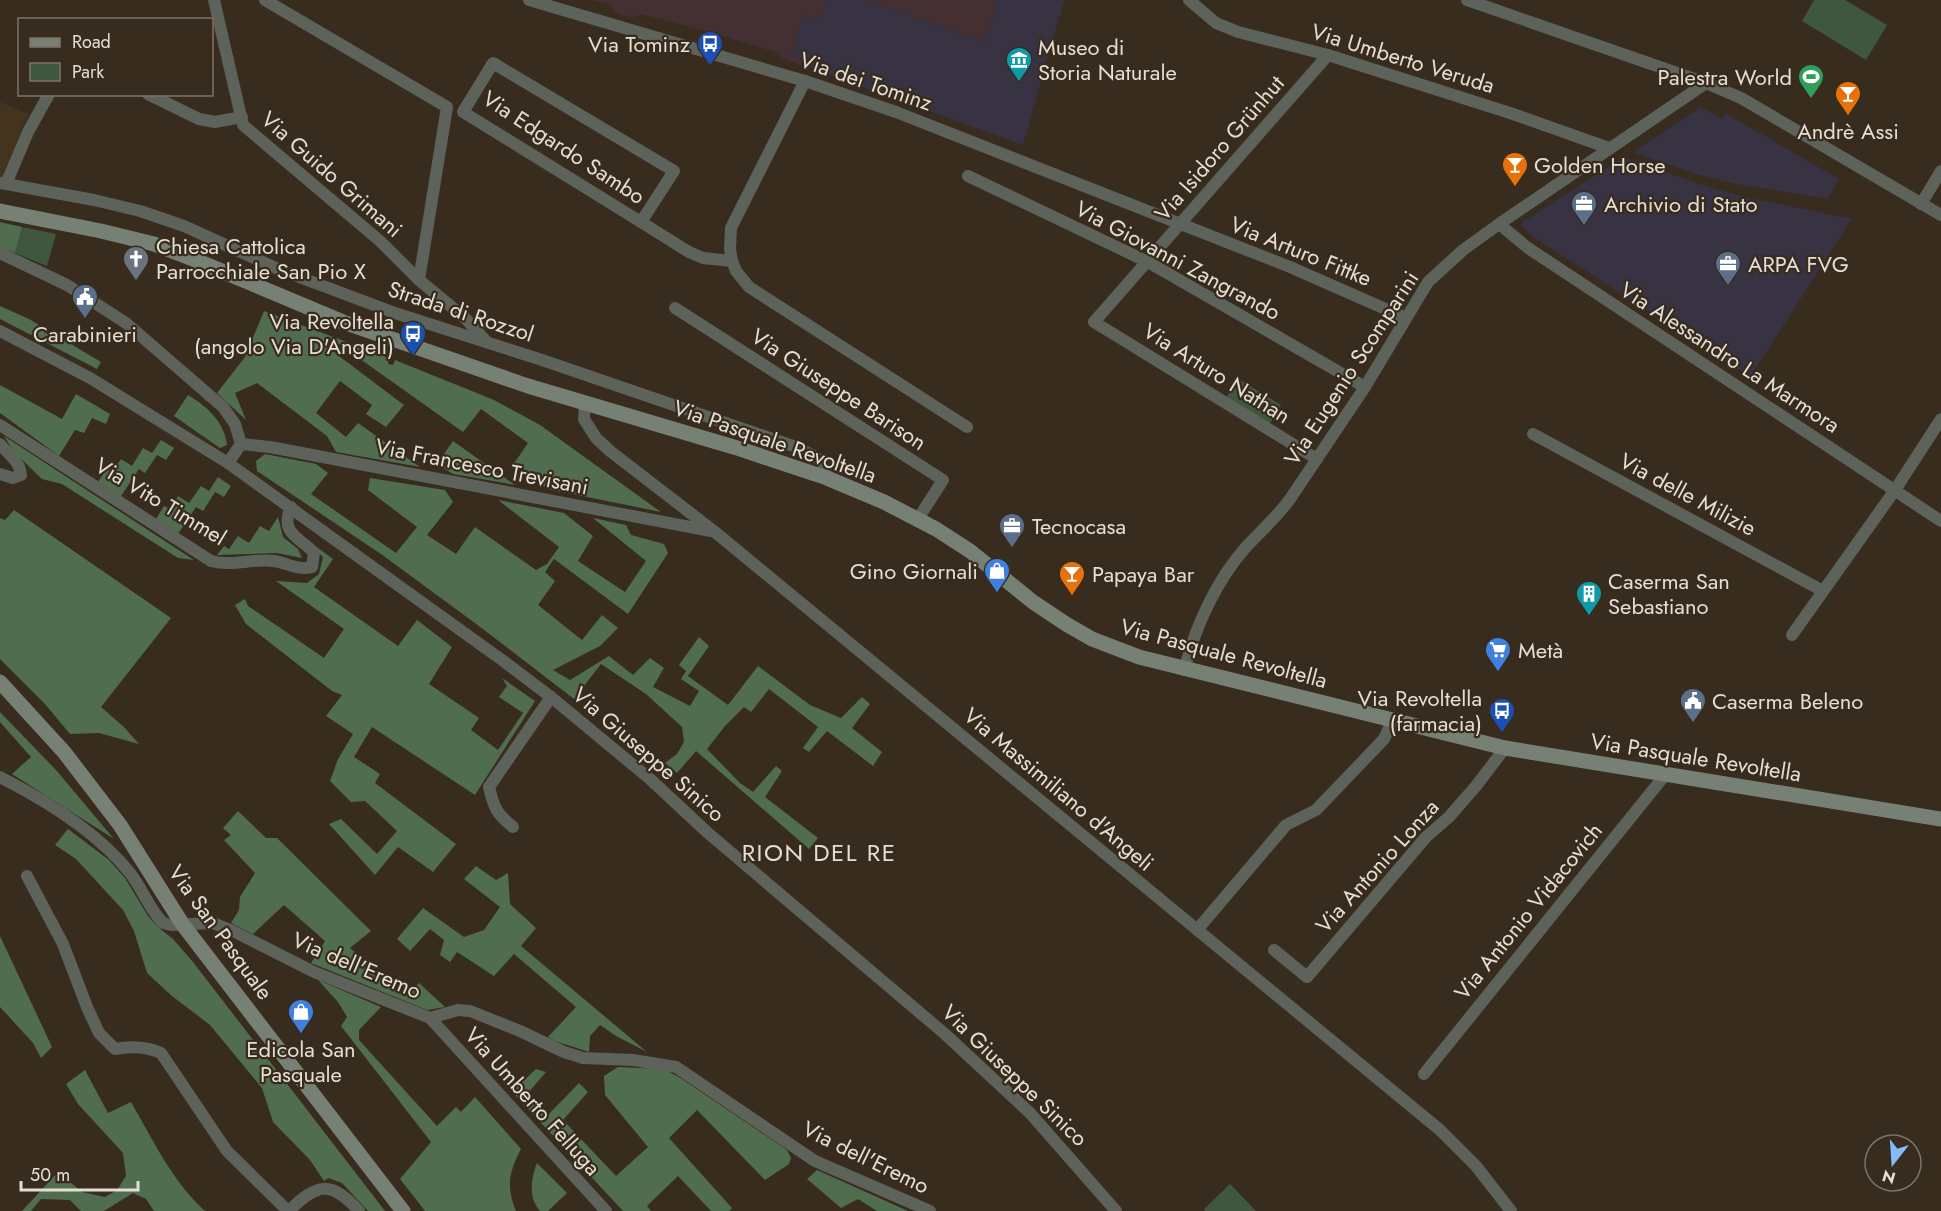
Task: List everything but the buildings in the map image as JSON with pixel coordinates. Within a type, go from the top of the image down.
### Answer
[{"type":"main road","name":"Via Pasquale Revoltella","points":[[0,211],[154,244],[193,258],[343,322],[528,386],[737,448],[827,478],[918,519],[970,551],[1047,612],[1092,639],[1139,657],[1505,748],[1941,819]]},
{"type":"main road","name":"Via San Pasquale","points":[[0,682],[64,752],[120,825],[183,925],[403,1211]]},
{"type":"street","name":"Via Guido Grimani","points":[[214,0],[243,125],[380,241],[419,280],[465,318],[486,342]]},
{"type":"street","points":[[265,0],[447,108],[419,280]]},
{"type":"street","name":"Via dei Tominz","points":[[529,0],[805,81],[906,116],[1180,225]]},
{"type":"street","name":"Via Umberto Veruda","points":[[1190,0],[1216,22],[1238,32],[1328,56],[1510,113],[1609,148]]},
{"type":"street","points":[[1467,0],[1706,83],[1741,98],[1941,215]]},
{"type":"street","name":"Via Isidoro Grünhut","points":[[1094,322],[1328,56]]},
{"type":"street","name":"Via Edgardo Sambo","points":[[641,222],[674,171],[493,63],[464,112],[689,252],[703,258],[732,261]]},
{"type":"street","points":[[805,81],[731,228],[729,249],[736,271],[749,287],[967,427]]},
{"type":"street","name":"Via Eugenio Scomparini","points":[[1184,670],[1198,629],[1227,571],[1247,545],[1281,512],[1365,387],[1428,282],[1463,250],[1499,224],[1706,83]]},
{"type":"street","points":[[3,183],[48,96]]},
{"type":"street","points":[[151,96],[199,119],[215,123],[242,117]]},
{"type":"street","points":[[1921,204],[1941,171]]},
{"type":"street","name":"Via Giovanni Zangrando","points":[[968,176],[1148,262],[1365,387]]},
{"type":"street","name":"Strada di Rozzol","points":[[3,183],[94,200],[140,211],[184,226],[278,269],[395,313],[799,448],[819,459],[827,478]]},
{"type":"street","name":"Via Alessandro La Marmora","points":[[1499,224],[1528,248],[1941,521]]},
{"type":"street","name":"Via Arturo Fittke","points":[[1180,225],[1290,267],[1406,318]]},
{"type":"street","points":[[0,253],[67,285],[126,322],[224,406],[235,424],[241,444],[228,463]]},
{"type":"street","name":"Via Giuseppe Barison","points":[[675,308],[943,480],[918,519]]},
{"type":"street","name":"Via Arturo Nathan","points":[[1094,322],[1317,459]]},
{"type":"street","name":"Via Giuseppe Sinico","points":[[0,331],[90,378],[228,463],[551,697],[650,779],[708,833],[945,1034],[1030,1113],[1116,1211]]},
{"type":"street","name":"Via Massimiliano d'Angeli","points":[[585,403],[584,418],[596,438],[610,451],[715,532],[1440,1130],[1476,1166],[1511,1211]]},
{"type":"street","points":[[1792,635],[1895,490],[1941,419]]},
{"type":"street","name":"Via Vito Timmel","points":[[0,425],[211,561],[239,563],[272,560],[298,568],[312,567],[314,553],[289,532],[286,517],[291,507]]},
{"type":"street","name":"Via delle Milizie","points":[[1533,434],[1823,591]]},
{"type":"street","points":[[0,444],[9,456],[17,461],[21,468],[21,475],[13,478],[0,474]]},
{"type":"street","name":"Via Francesco Trevisani","points":[[241,444],[270,447],[715,532]]},
{"type":"street","points":[[513,827],[499,816],[494,808],[489,787],[551,697]]},
{"type":"street","points":[[1197,930],[1286,825],[1316,810],[1384,739],[1392,721]]},
{"type":"street","name":"Via Antonio Lonza","points":[[1274,950],[1307,977],[1426,837],[1449,817],[1476,786],[1505,748]]},
{"type":"street","name":"Via Antonio Vidacovich","points":[[1424,1074],[1665,775]]},
{"type":"street","name":"Via dell'Eremo","points":[[0,777],[65,815],[103,842],[130,874],[163,923],[171,925],[213,923],[314,972],[430,1018],[458,1010],[470,1011],[520,1031],[564,1053],[583,1058],[633,1060],[676,1067],[815,1161],[930,1211]]},
{"type":"street","points":[[27,876],[63,944],[99,1033],[115,1049],[132,1046],[161,1053],[227,1151],[288,1211],[306,1194],[320,1188],[341,1193],[359,1211]]},
{"type":"street","name":"Via Umberto Felluga","points":[[430,1018],[606,1211]]},
{"type":"shaded area","points":[[591,0],[826,0],[820,20],[803,15],[791,56],[804,60],[802,65],[779,58],[781,54],[727,37],[641,14],[632,18],[616,13],[610,5]]},
{"type":"shaded area","points":[[826,0],[865,0],[985,42],[997,0],[1064,0],[1023,145],[802,65],[804,60],[791,56],[803,14],[820,19]]},
{"type":"shaded area","points":[[865,0],[997,0],[985,42]]},
{"type":"shaded area","points":[[0,102],[29,114],[24,122],[5,179],[0,178]]},
{"type":"shaded area","points":[[1701,107],[1722,119],[1725,113],[1839,179],[1828,199],[1741,185],[1696,174],[1633,152]]},
{"type":"shaded area","points":[[1624,157],[1699,184],[1745,197],[1852,219],[1750,377],[1532,236],[1521,225]]},
{"type":"green space","points":[[1814,0],[1845,0],[1887,25],[1866,60],[1802,21]]},
{"type":"green space","points":[[0,222],[22,227],[15,253],[0,247]]},
{"type":"green space","points":[[22,227],[56,234],[47,266],[15,253]]},
{"type":"green space","points":[[0,306],[29,319],[101,362],[97,369],[0,319]]},
{"type":"green space","points":[[264,311],[389,358],[388,364],[393,365],[395,360],[494,400],[540,425],[661,512],[548,489],[513,465],[528,443],[481,409],[463,432],[339,344],[335,353],[404,405],[386,427],[366,414],[372,405],[340,381],[316,413],[346,437],[358,423],[420,467],[336,452],[327,436],[257,383],[235,393],[246,420],[217,393],[245,357]]},
{"type":"green space","points":[[1237,378],[1281,405],[1269,425],[1226,399]]},
{"type":"green space","points":[[0,385],[62,419],[76,394],[110,414],[106,424],[92,418],[84,433],[75,430],[59,456],[0,413]]},
{"type":"green space","points":[[188,395],[219,422],[227,445],[220,448],[174,416]]},
{"type":"green space","points":[[4,436],[194,560],[178,558],[62,484],[42,479],[14,452]]},
{"type":"green space","points":[[161,440],[174,448],[166,460],[157,455],[145,473],[139,469],[121,496],[98,482],[107,468],[112,472],[121,459],[132,466],[143,448],[152,453]]},
{"type":"green space","points":[[453,441],[515,485],[453,474],[437,464]]},
{"type":"green space","points":[[265,454],[316,464],[328,473],[311,494],[396,553],[417,527],[368,490],[370,478],[445,490],[453,502],[427,535],[456,554],[475,527],[536,570],[547,564],[559,547],[498,500],[564,513],[593,536],[578,561],[625,592],[646,561],[593,518],[626,525],[631,535],[664,544],[668,553],[628,614],[554,559],[545,572],[555,581],[538,605],[582,640],[602,615],[618,628],[600,646],[553,670],[570,680],[609,656],[633,675],[650,658],[664,668],[653,687],[690,706],[699,691],[681,679],[686,671],[679,665],[699,637],[709,646],[688,676],[728,705],[758,666],[810,705],[841,718],[862,697],[870,704],[852,728],[882,752],[873,766],[827,731],[809,752],[803,748],[818,727],[769,689],[751,712],[744,707],[707,749],[740,783],[753,792],[776,766],[782,771],[765,797],[818,838],[809,849],[696,751],[677,773],[665,763],[677,754],[684,742],[682,727],[646,694],[601,664],[574,699],[381,554],[257,471],[256,461]]},
{"type":"green space","points":[[218,477],[231,486],[224,497],[215,492],[203,511],[196,507],[178,534],[156,519],[164,506],[170,509],[178,496],[189,503],[201,486],[209,491]]},
{"type":"green space","points":[[14,510],[171,618],[101,707],[139,744],[99,733],[70,734],[45,704],[0,659],[0,518],[5,520]]},
{"type":"green space","points":[[278,517],[283,537],[298,549],[302,558],[277,553],[217,555],[224,546],[229,549],[238,536],[249,543],[260,526],[269,531]]},
{"type":"green space","points":[[296,532],[333,559],[314,587],[398,646],[417,620],[452,647],[429,684],[479,718],[471,730],[498,750],[523,713],[499,697],[507,686],[502,678],[535,701],[475,795],[372,727],[354,757],[380,774],[375,783],[456,844],[433,872],[398,847],[375,875],[329,824],[341,819],[377,854],[397,831],[365,801],[351,802],[330,781],[338,759],[353,734],[326,716],[342,695],[332,691],[246,624],[235,605],[245,599],[248,606],[324,658],[344,629],[276,581],[307,583],[319,574],[323,557]]},
{"type":"green space","points":[[0,712],[56,770],[114,839],[12,774],[31,757],[0,722]]},
{"type":"green space","points":[[238,811],[266,838],[277,838],[371,931],[350,948],[407,996],[419,983],[445,1007],[427,1010],[311,963],[325,941],[284,905],[253,934],[231,923],[239,910],[240,897],[255,873],[224,840],[231,835],[223,828]]},
{"type":"green space","points":[[68,829],[109,860],[125,878],[148,916],[193,962],[385,1211],[368,1211],[342,1183],[328,1178],[324,1181],[310,1160],[273,1122],[262,1088],[210,1025],[172,996],[147,973],[134,931],[123,910],[76,859],[55,845]]},
{"type":"green space","points":[[476,866],[496,880],[508,873],[510,904],[536,928],[521,946],[647,1052],[600,1025],[590,1036],[589,1052],[548,1037],[576,1007],[514,954],[494,976],[457,952],[450,962],[440,955],[444,940],[430,929],[410,951],[397,939],[423,908],[464,937],[484,930],[500,907],[464,879]]},
{"type":"green space","points":[[0,936],[52,1047],[41,1058],[33,1043],[0,1007]]},
{"type":"green space","points":[[318,980],[381,1007],[359,1030],[359,1040],[437,1126],[456,1107],[461,1112],[475,1097],[521,1149],[510,1179],[516,1211],[425,1211],[400,1179],[431,1142],[341,1026],[347,1017],[338,1002]]},
{"type":"green space","points":[[618,1067],[663,1069],[679,1077],[787,1150],[791,1158],[789,1164],[765,1180],[697,1110],[669,1138],[732,1208],[729,1211],[711,1211],[678,1176],[647,1206],[651,1211],[623,1211],[502,1081],[513,1077],[520,1084],[536,1069],[546,1072],[527,1094],[547,1116],[579,1083],[588,1092],[563,1120],[616,1176],[648,1147],[605,1095],[604,1076]]},
{"type":"green space","points":[[85,1070],[108,1113],[131,1102],[173,1173],[205,1211],[154,1211],[146,1199],[133,1193],[104,1211],[81,1211],[70,1200],[41,1199],[31,1211],[22,1211],[58,1172],[82,1192],[105,1197],[117,1190],[126,1176],[123,1153],[78,1104],[66,1084]]},
{"type":"green space","points":[[537,1163],[567,1193],[548,1211],[540,1211],[532,1194],[532,1181]]},
{"type":"green space","points":[[817,1170],[908,1211],[877,1211],[858,1199],[841,1208],[807,1179]]},
{"type":"green space","points":[[1230,1184],[1256,1211],[1205,1211],[1204,1209]]},
{"type":"place","name":"Via Tominz","points":[[710,67]]},
{"type":"place","name":"Museo di Storia Naturale","points":[[1019,83]]},
{"type":"place","name":"Palestra World","points":[[1811,100]]},
{"type":"place","name":"Andrè Assi","points":[[1848,117]]},
{"type":"place","name":"Golden Horse","points":[[1515,188]]},
{"type":"place","name":"Archivio di Stato","points":[[1584,227]]},
{"type":"place","name":"Chiesa Cattolica Parrocchiale San Pio X","points":[[136,282]]},
{"type":"place","name":"ARPA FVG","points":[[1728,287]]},
{"type":"place","name":"Carabinieri","points":[[85,320]]},
{"type":"place","name":"Via Revoltella (angolo Via D'Angeli)","points":[[413,357]]},
{"type":"place","name":"Tecnocasa","points":[[1012,549]]},
{"type":"place","name":"Gino Giornali","points":[[997,594]]},
{"type":"place","name":"Papaya Bar","points":[[1072,597]]},
{"type":"place","name":"Caserma San Sebastiano","points":[[1589,617]]},
{"type":"place","name":"Metà","points":[[1498,673]]},
{"type":"place","name":"Caserma Beleno","points":[[1693,724]]},
{"type":"place","name":"Via Revoltella (farmacia)","points":[[1502,734]]},
{"type":"place","name":"Edicola San Pasquale","points":[[301,1035]]},
{"type":"district","name":"RION DEL RE","points":[[819,853]]}]
